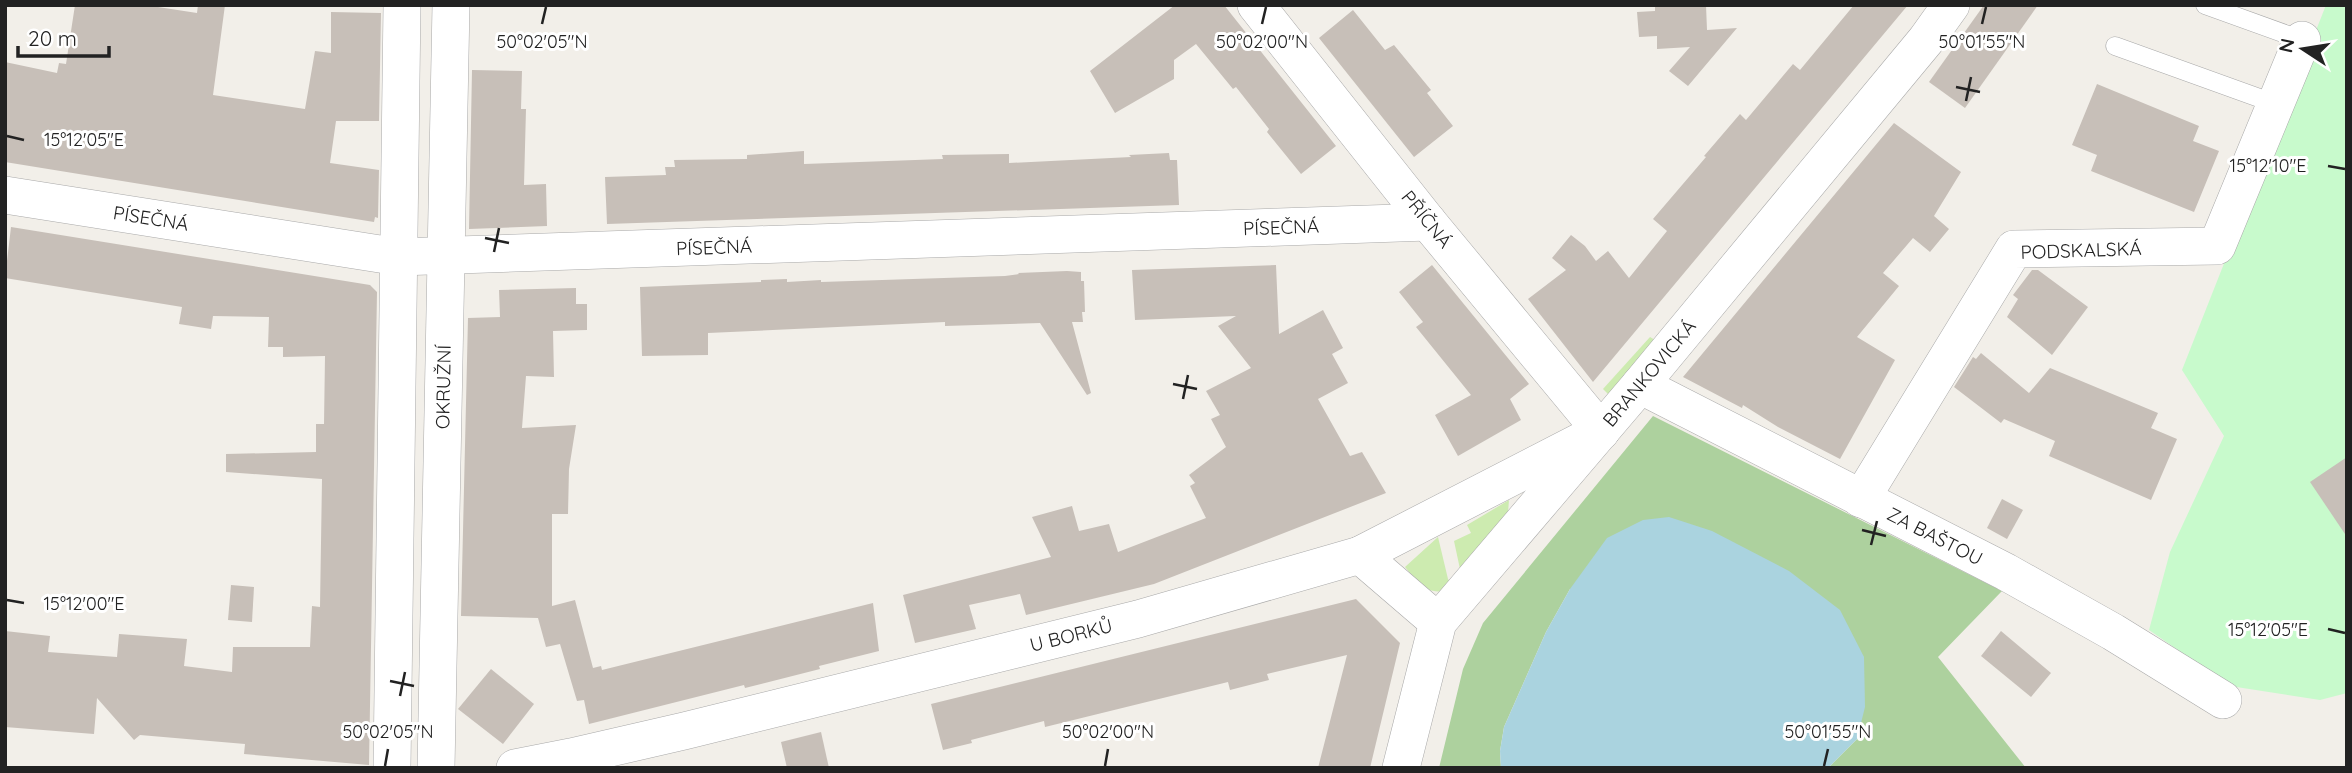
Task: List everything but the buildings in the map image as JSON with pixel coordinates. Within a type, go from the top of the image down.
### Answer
[{"type":"street","points":[[392,768],[402,5]]},
{"type":"street","name":"OKRUŽNÍ","points":[[436,768],[451,5]]},
{"type":"street","name":"PŘÍČNÁ","points":[[1256,5],[1428,222],[1601,430]]},
{"type":"street","name":"BRANKOVICKÁ","points":[[1401,768],[1438,622],[1640,384],[1926,40],[1951,5]]},
{"type":"street","name":"PODSKALSKÁ","points":[[1861,499],[2014,249],[2217,246],[2302,40]]},
{"type":"street","name":"PÍSEČNÁ","points":[[5,195],[399,257],[1428,222]]},
{"type":"street","name":"ZA BAŠTOU","points":[[1640,384],[2006,572],[2113,632],[2223,700]]},
{"type":"street","name":"U BORKŮ","points":[[515,768],[571,758],[684,731],[1138,619],[1360,555],[1601,430]]},
{"type":"street","points":[[1360,555],[1438,622]]},
{"type":"lane","points":[[2205,5],[2302,40]]},
{"type":"lane","points":[[2115,46],[2276,104]]},
{"type":"green space","points":[[2326,5],[2347,5],[2347,693],[2320,700],[2230,686],[2149,630],[2170,552],[2224,436],[2182,370]]},
{"type":"green space","points":[[1650,337],[1655,340],[1610,396],[1603,389]]},
{"type":"green space","points":[[1653,416],[2002,591],[1938,657],[2026,768],[1828,768],[1857,739],[1570,589],[1546,632],[1504,727],[1500,751],[1501,768],[1439,768],[1463,669],[1483,623]]},
{"type":"green space","points":[[1509,500],[1508,513],[1460,569],[1454,541],[1471,533],[1467,525]]},
{"type":"green space","points":[[1438,537],[1450,582],[1443,591],[1431,590],[1421,585],[1405,567]]},
{"type":"water","points":[[1669,517],[1712,531],[1789,571],[1840,610],[1864,657],[1865,707],[1857,739],[1828,768],[1501,768],[1500,751],[1504,727],[1546,632],[1570,589],[1607,538],[1643,520]]}]
